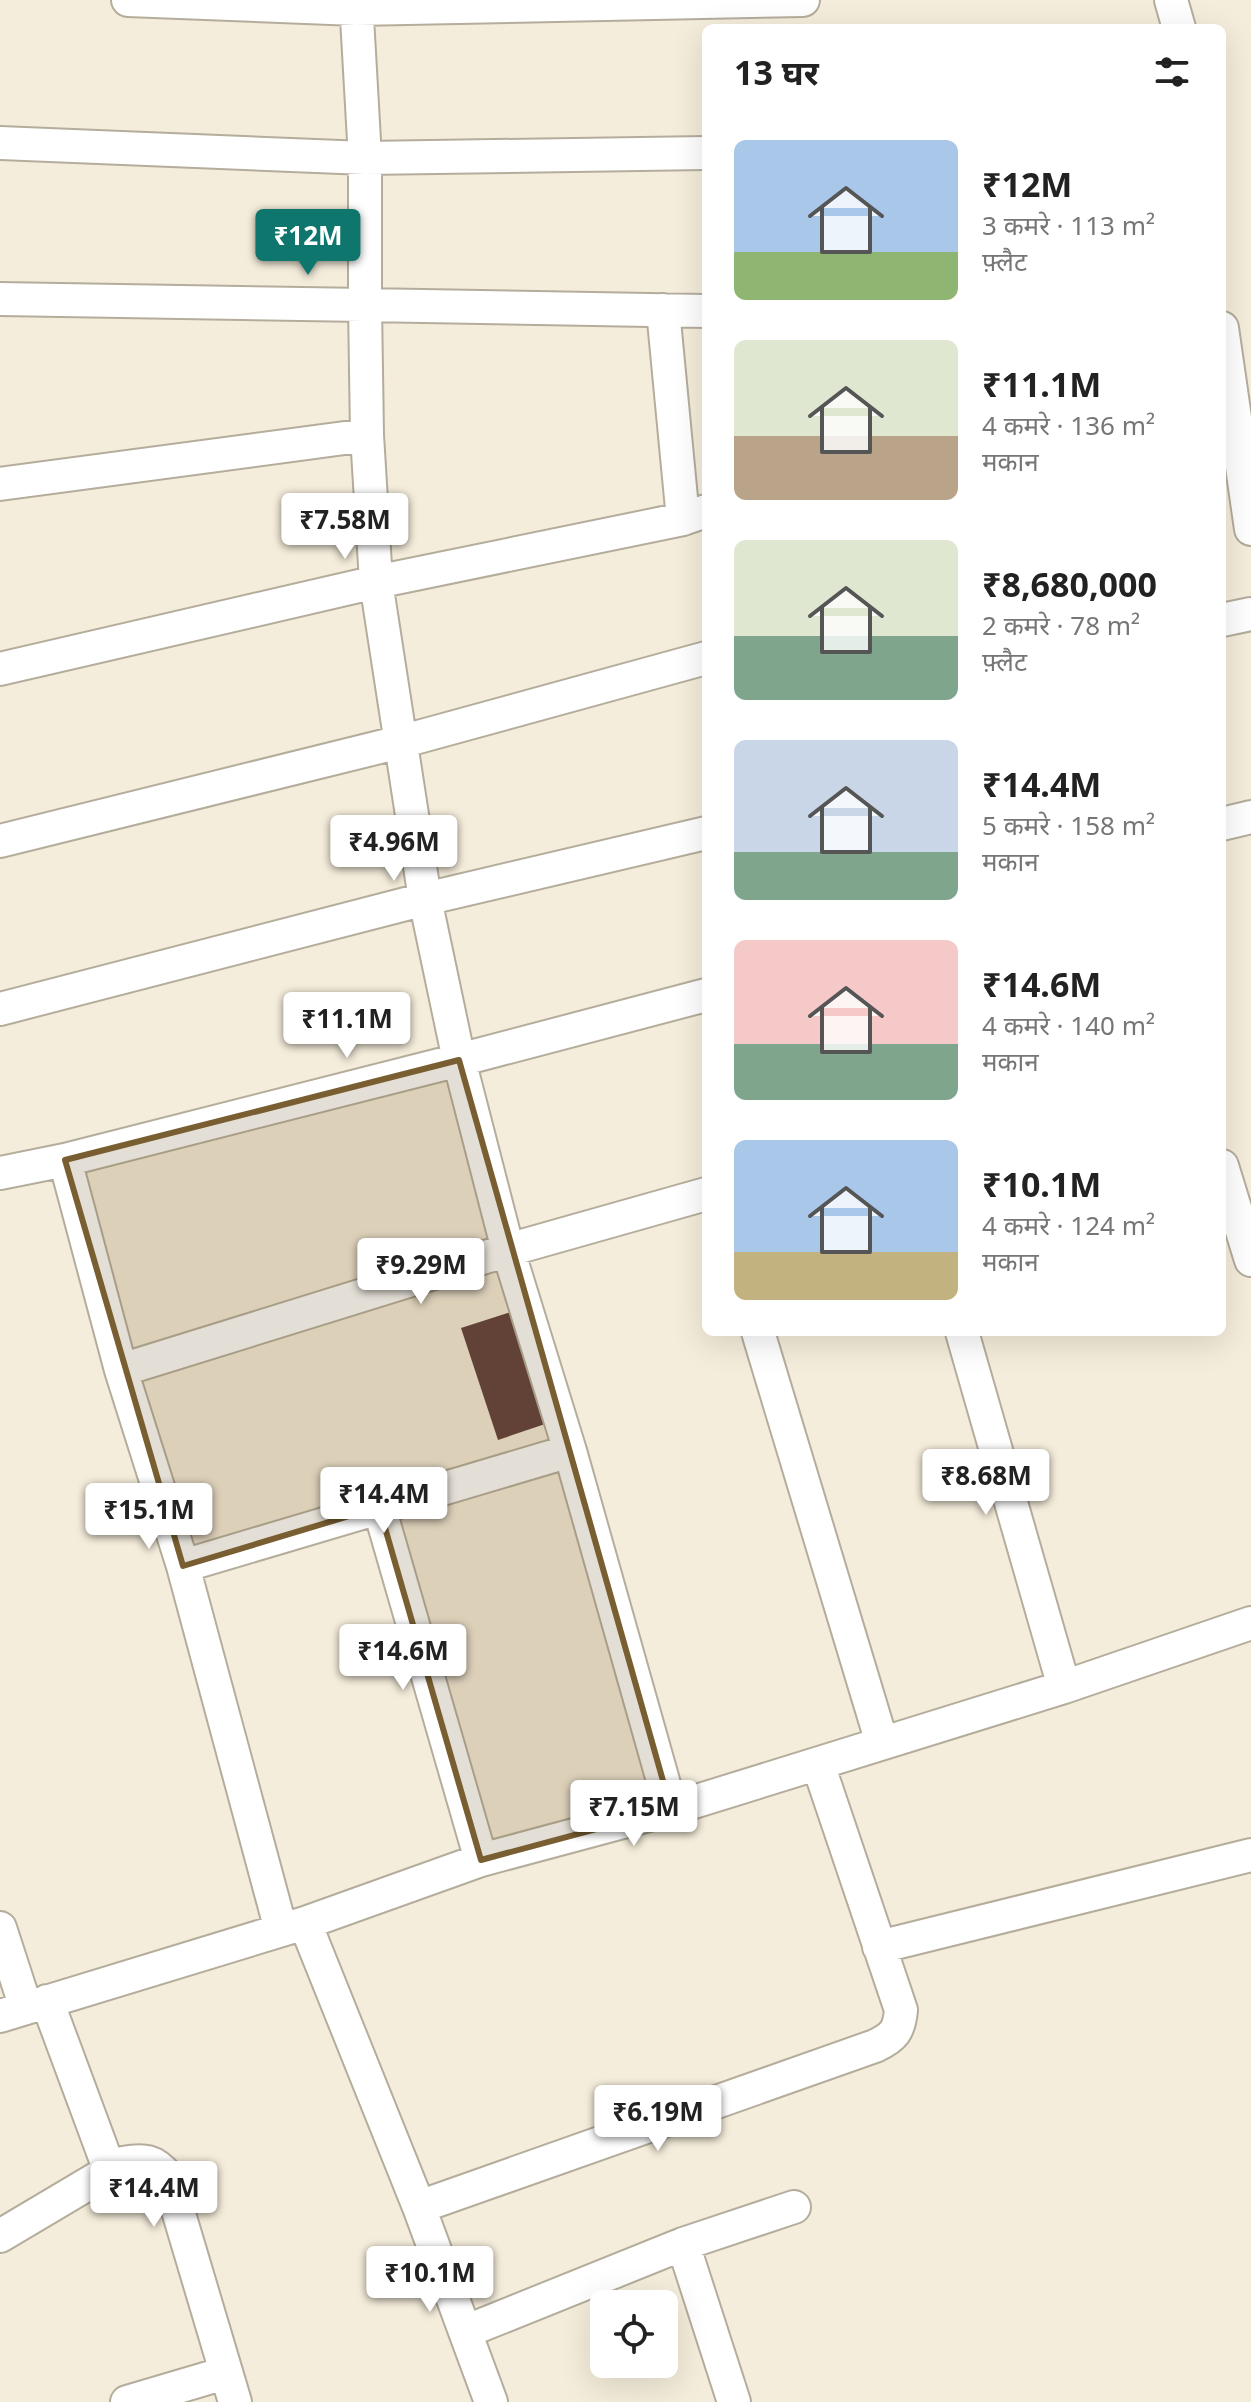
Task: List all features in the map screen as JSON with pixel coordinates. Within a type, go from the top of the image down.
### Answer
[{"type":"street","points":[[128,0],[356,5],[803,0]]},
{"type":"street","points":[[1171,0],[1178,24]]},
{"type":"street","points":[[356,5],[365,158],[367,435],[376,582],[425,899],[459,1060],[508,1250],[570,1451],[671,1809]]},
{"type":"street","points":[[0,143],[365,158],[702,153]]},
{"type":"street","points":[[0,299],[702,311]]},
{"type":"street","points":[[0,669],[376,582],[694,515],[663,310]]},
{"type":"street","points":[[1227,400],[1251,529]]},
{"type":"street","points":[[0,484],[367,435]]},
{"type":"street","points":[[1226,619],[1251,614]]},
{"type":"street","points":[[0,841],[400,742],[702,659]]},
{"type":"street","points":[[1226,823],[1251,817]]},
{"type":"street","points":[[0,1009],[425,899],[702,834]]},
{"type":"street","points":[[0,1173],[65,1160],[702,996]]},
{"type":"street","points":[[65,1160],[121,1370],[293,1926],[419,2207],[491,2402]]},
{"type":"street","points":[[1226,1176],[1246,1224],[1251,1260]]},
{"type":"street","points":[[121,1370],[508,1250],[702,1195]]},
{"type":"street","points":[[759,1336],[882,1743]]},
{"type":"street","points":[[963,1336],[1064,1687]]},
{"type":"street","points":[[183,1566],[570,1451]]},
{"type":"street","points":[[379,1507],[481,1860]]},
{"type":"street","points":[[24,2008],[293,1926],[481,1860],[671,1809],[1064,1687],[1251,1623]]},
{"type":"street","points":[[419,2207],[890,2039],[899,2029],[901,2010],[818,1764]]},
{"type":"street","points":[[879,1947],[1251,1855]]},
{"type":"street","points":[[0,1928],[24,2008],[110,2171]]},
{"type":"street","points":[[0,2236],[123,2163],[141,2160],[156,2163],[168,2177],[230,2387],[127,2402]]},
{"type":"street","points":[[467,2331],[683,2244],[794,2207]]},
{"type":"street","points":[[683,2244],[734,2402]]},
{"type":"highlighted area","points":[[459,1060],[671,1809],[481,1860],[379,1507],[183,1566],[65,1160]]},
{"type":"building","points":[[517,1310],[554,1421],[498,1440],[461,1328]]}]
